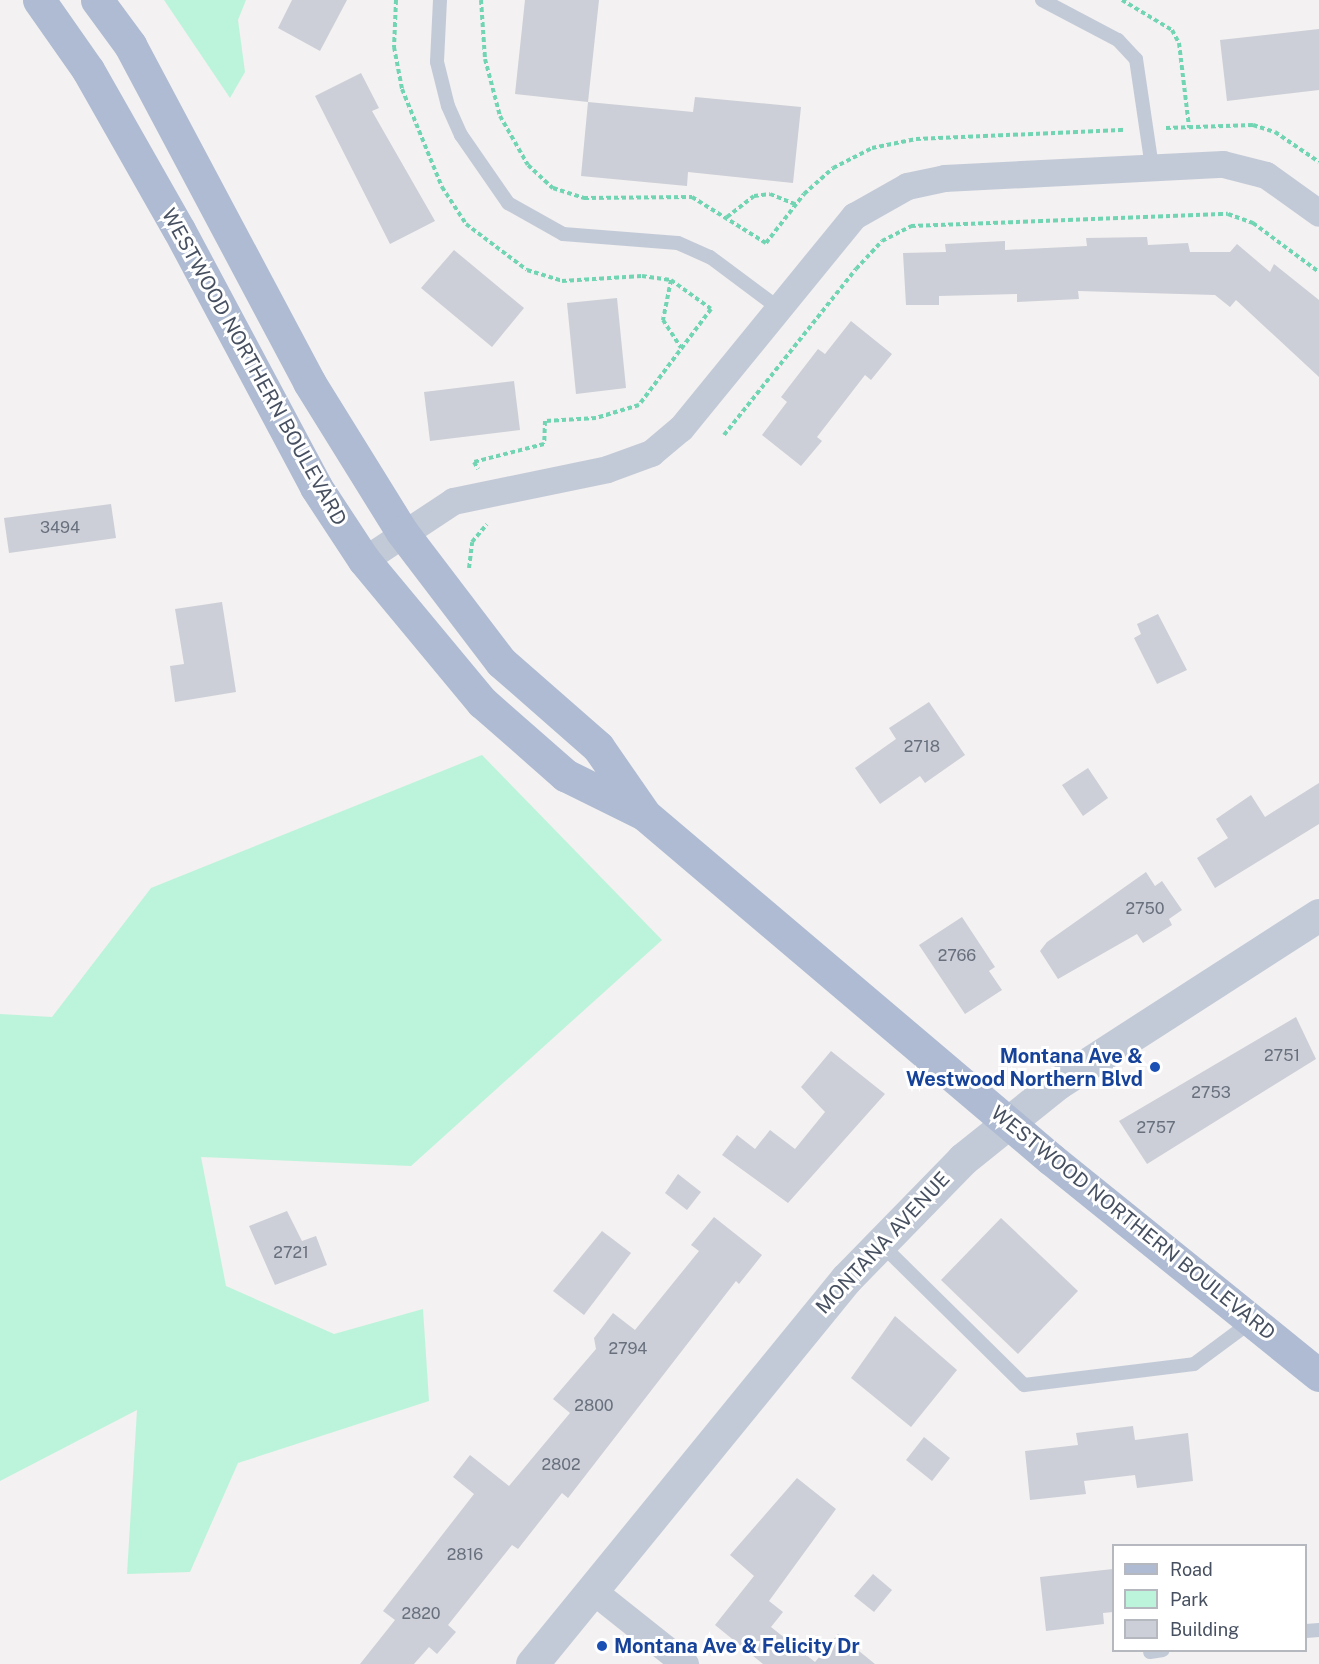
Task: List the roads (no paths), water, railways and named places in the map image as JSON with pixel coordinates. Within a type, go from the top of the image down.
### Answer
[{"type":"main road","name":"WESTWOOD NORTHERN BOULEVARD","points":[[39,0],[88,70],[311,477],[364,560],[482,702],[566,776],[645,814],[1006,1119],[1319,1375]]},
{"type":"main road","name":"WESTWOOD NORTHERN BOULEVARD","points":[[97,0],[130,45],[309,382],[402,532],[501,662],[598,747],[645,814]]},
{"type":"street","points":[[364,560],[402,532],[453,501],[607,469],[651,453],[681,428],[777,307],[854,216],[907,186],[944,178],[1207,163],[1247,168],[1288,187],[1319,213]]},
{"type":"street","name":"MONTANA AVENUE","points":[[532,1664],[880,1243],[1006,1119],[1319,915]]},
{"type":"street","points":[[592,1590],[685,1664]]},
{"type":"lane","points":[[440,0],[437,62],[448,106],[461,135],[508,203],[563,234],[678,243],[710,257],[777,307]]},
{"type":"lane","points":[[1042,0],[1118,40],[1136,59],[1152,167]]},
{"type":"lane","points":[[880,1243],[1024,1385],[1194,1364],[1252,1322]]},
{"type":"place","name":"Montana Ave & Westwood Northern Blvd","points":[[1155,1067]]},
{"type":"place","name":"Montana Ave & Felicity Dr","points":[[602,1646]]}]
